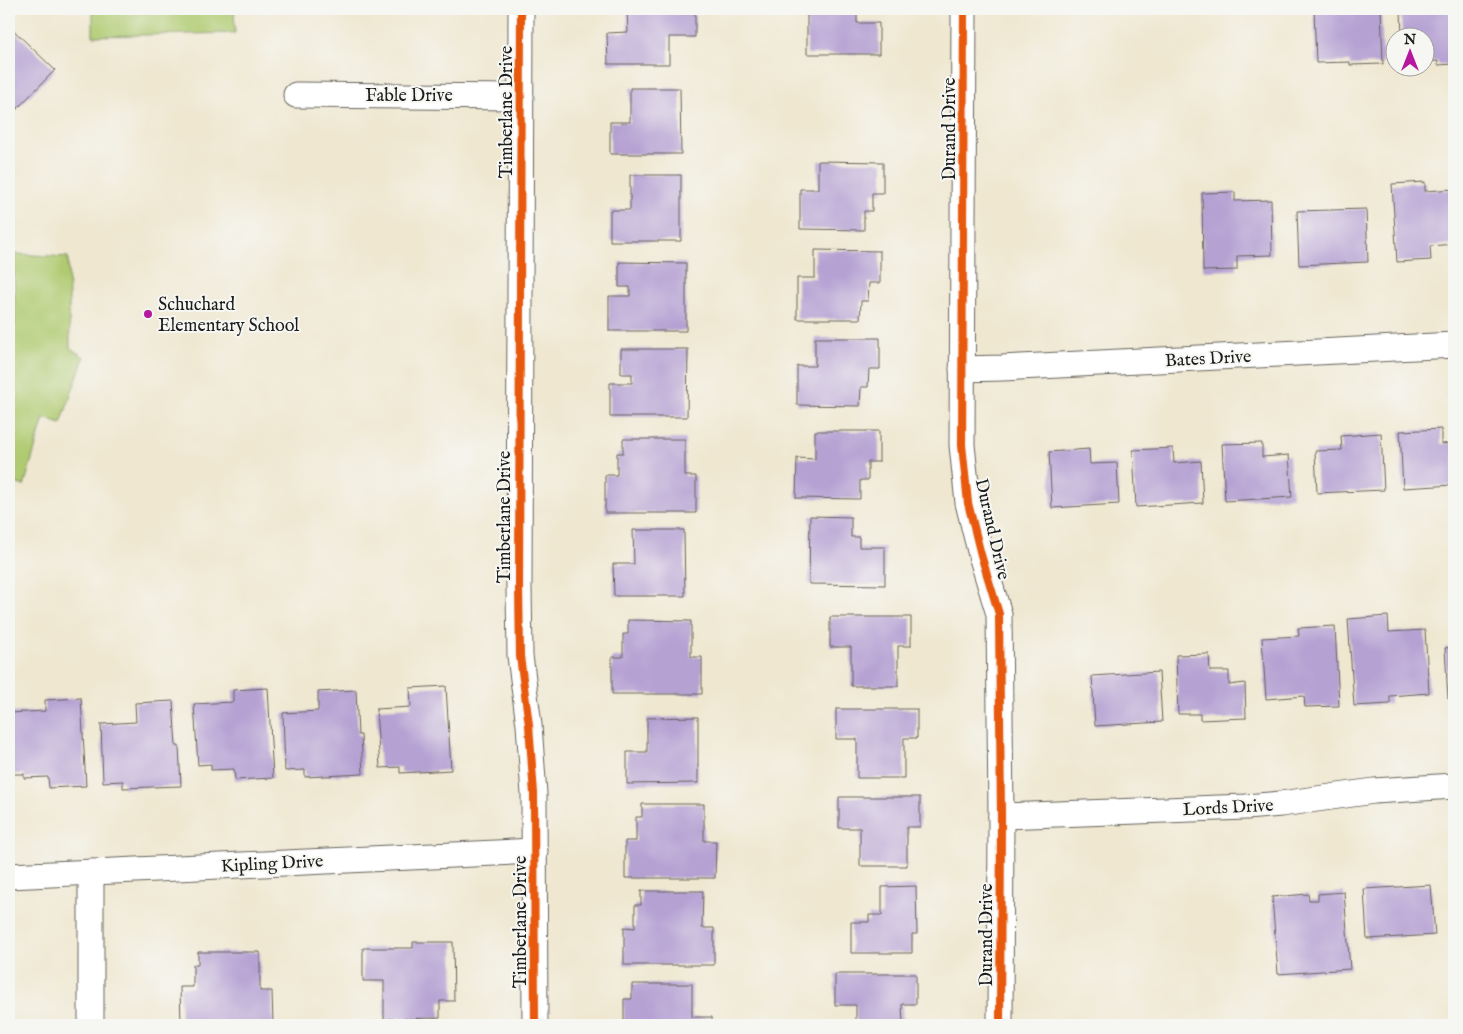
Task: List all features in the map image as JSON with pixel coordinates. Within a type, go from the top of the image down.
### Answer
[{"type":"street","name":"Timberlane Drive","points":[[520,9],[520,656],[533,774],[536,851],[535,1025]]},
{"type":"street","name":"Durand Drive","points":[[964,9],[962,445],[968,503],[981,556],[999,614],[1001,816],[1000,1025]]},
{"type":"street","name":"Fable Drive","points":[[296,94],[521,97]]},
{"type":"street","name":"Bates Drive","points":[[962,369],[1454,345]]},
{"type":"street","name":"Lords Drive","points":[[1001,816],[1246,807],[1374,791],[1454,786]]},
{"type":"street","name":"Kipling Drive","points":[[9,876],[536,851]]},
{"type":"street","points":[[91,872],[91,1025]]},
{"type":"green space","points":[[93,9],[234,9],[235,33],[93,36]]},
{"type":"green space","points":[[14,254],[68,257],[70,348],[84,357],[61,424],[44,418],[24,486],[9,481],[9,326],[15,326]]},
{"type":"building","points":[[627,9],[695,9],[695,37],[669,37],[669,64],[608,64],[607,33],[628,32]]},
{"type":"building","points":[[807,9],[857,9],[857,23],[879,23],[879,54],[807,54]]},
{"type":"building","points":[[1314,9],[1381,9],[1383,64],[1350,65],[1350,62],[1316,63]]},
{"type":"building","points":[[1401,9],[1454,9],[1454,64],[1438,65],[1438,61],[1436,61],[1436,28],[1402,28]]},
{"type":"building","points":[[9,26],[55,70],[9,117]]},
{"type":"building","points":[[630,88],[680,88],[681,154],[610,154],[610,122],[630,122]]},
{"type":"building","points":[[818,161],[883,162],[883,193],[872,193],[872,211],[864,211],[864,230],[800,229],[800,189],[818,189]]},
{"type":"building","points":[[630,175],[681,175],[681,241],[610,241],[610,210],[630,210]]},
{"type":"building","points":[[1425,182],[1425,191],[1454,189],[1454,244],[1430,246],[1431,260],[1397,262],[1392,184]]},
{"type":"building","points":[[1235,192],[1235,201],[1271,200],[1272,255],[1237,256],[1237,270],[1203,271],[1202,193]]},
{"type":"building","points":[[1366,209],[1368,262],[1299,265],[1297,211]]},
{"type":"building","points":[[815,250],[880,251],[880,283],[869,283],[868,301],[861,301],[860,319],[797,319],[797,278],[815,278]]},
{"type":"building","points":[[619,262],[686,263],[686,331],[609,331],[609,296],[630,296],[630,287],[619,287]]},
{"type":"building","points":[[815,338],[880,338],[880,369],[869,369],[868,387],[861,387],[860,406],[797,405],[797,366],[815,366]]},
{"type":"building","points":[[621,349],[688,349],[687,417],[610,417],[610,383],[632,383],[632,374],[621,374]]},
{"type":"building","points":[[1441,429],[1441,444],[1454,443],[1454,485],[1403,488],[1400,431]]},
{"type":"building","points":[[815,431],[879,431],[879,462],[868,462],[868,480],[860,480],[860,499],[796,498],[797,458],[815,459]]},
{"type":"building","points":[[1381,433],[1384,490],[1317,493],[1315,451],[1342,450],[1341,436]]},
{"type":"building","points":[[623,439],[685,439],[685,476],[696,476],[696,513],[605,513],[605,475],[617,475],[617,453],[623,453]]},
{"type":"building","points":[[1262,443],[1262,457],[1289,455],[1292,497],[1225,501],[1222,444]]},
{"type":"building","points":[[1173,448],[1174,463],[1201,461],[1203,503],[1136,507],[1133,450]]},
{"type":"building","points":[[1089,449],[1090,464],[1117,463],[1119,504],[1052,508],[1049,452]]},
{"type":"building","points":[[810,516],[851,517],[851,537],[859,537],[859,547],[885,547],[885,585],[809,584]]},
{"type":"building","points":[[633,530],[684,530],[685,596],[614,596],[613,564],[634,564]]},
{"type":"building","points":[[1388,616],[1389,632],[1425,630],[1429,693],[1390,696],[1390,704],[1354,706],[1348,619]]},
{"type":"building","points":[[830,617],[911,617],[911,646],[898,646],[898,686],[851,686],[851,647],[830,647]]},
{"type":"building","points":[[628,620],[691,621],[691,657],[702,657],[702,694],[612,694],[612,657],[623,657],[623,634],[628,634]]},
{"type":"building","points":[[1335,626],[1339,706],[1305,707],[1304,696],[1266,699],[1262,638],[1299,636],[1298,628]]},
{"type":"building","points":[[1454,647],[1454,698],[1448,699],[1445,648]]},
{"type":"building","points":[[1209,654],[1210,671],[1229,671],[1229,685],[1245,683],[1246,718],[1200,720],[1200,714],[1178,714],[1176,655]]},
{"type":"building","points":[[1159,672],[1162,722],[1095,726],[1092,676]]},
{"type":"building","points":[[446,686],[451,770],[400,773],[400,767],[380,768],[376,709],[411,707],[410,688]]},
{"type":"building","points":[[268,688],[273,778],[235,780],[234,769],[211,770],[211,764],[198,765],[194,704],[233,702],[233,690]]},
{"type":"building","points":[[356,690],[358,735],[361,735],[363,774],[305,777],[305,770],[285,771],[283,713],[318,711],[318,692]]},
{"type":"building","points":[[81,698],[86,786],[49,788],[48,777],[24,778],[24,774],[11,774],[9,713],[45,711],[45,700]]},
{"type":"building","points":[[173,701],[176,746],[179,746],[181,786],[123,788],[123,781],[103,782],[101,724],[136,722],[135,703]]},
{"type":"building","points":[[836,709],[917,709],[917,738],[904,738],[904,778],[857,778],[857,739],[836,739]]},
{"type":"building","points":[[698,717],[698,783],[627,784],[627,752],[647,752],[647,718]]},
{"type":"building","points":[[839,797],[920,797],[920,827],[907,827],[907,866],[860,866],[860,828],[839,828]]},
{"type":"building","points":[[642,804],[704,804],[704,841],[716,841],[715,878],[625,878],[625,841],[636,841],[636,817],[642,817]]},
{"type":"building","points":[[1431,885],[1435,935],[1367,939],[1364,889]]},
{"type":"building","points":[[916,886],[917,934],[912,934],[912,953],[851,953],[851,922],[869,922],[869,915],[882,915],[882,887]]},
{"type":"building","points":[[641,891],[703,891],[702,928],[714,928],[714,965],[624,965],[624,927],[635,928],[635,905],[641,905]]},
{"type":"building","points":[[1344,892],[1350,969],[1278,974],[1272,897],[1308,894],[1309,900],[1318,900],[1318,894]]},
{"type":"building","points":[[413,942],[453,942],[454,1001],[440,1001],[440,1018],[384,1019],[384,981],[363,981],[363,948],[413,948]]},
{"type":"building","points":[[198,952],[260,952],[260,991],[272,991],[273,1024],[181,1025],[180,987],[193,987],[193,965],[198,965]]},
{"type":"building","points":[[835,974],[916,974],[916,1004],[902,1004],[903,1025],[856,1025],[856,1005],[835,1005]]},
{"type":"building","points":[[632,984],[692,984],[692,1017],[712,1017],[712,1025],[624,1025],[624,999],[632,999]]},
{"type":"cycle path","points":[[521,9],[519,587],[520,656],[529,725],[534,794],[535,1025]]},
{"type":"cycle path","points":[[964,9],[962,445],[968,503],[999,614],[1001,816],[1000,1025]]},
{"type":"place","name":"Schuchard Elementary School","points":[[148,314]]}]
